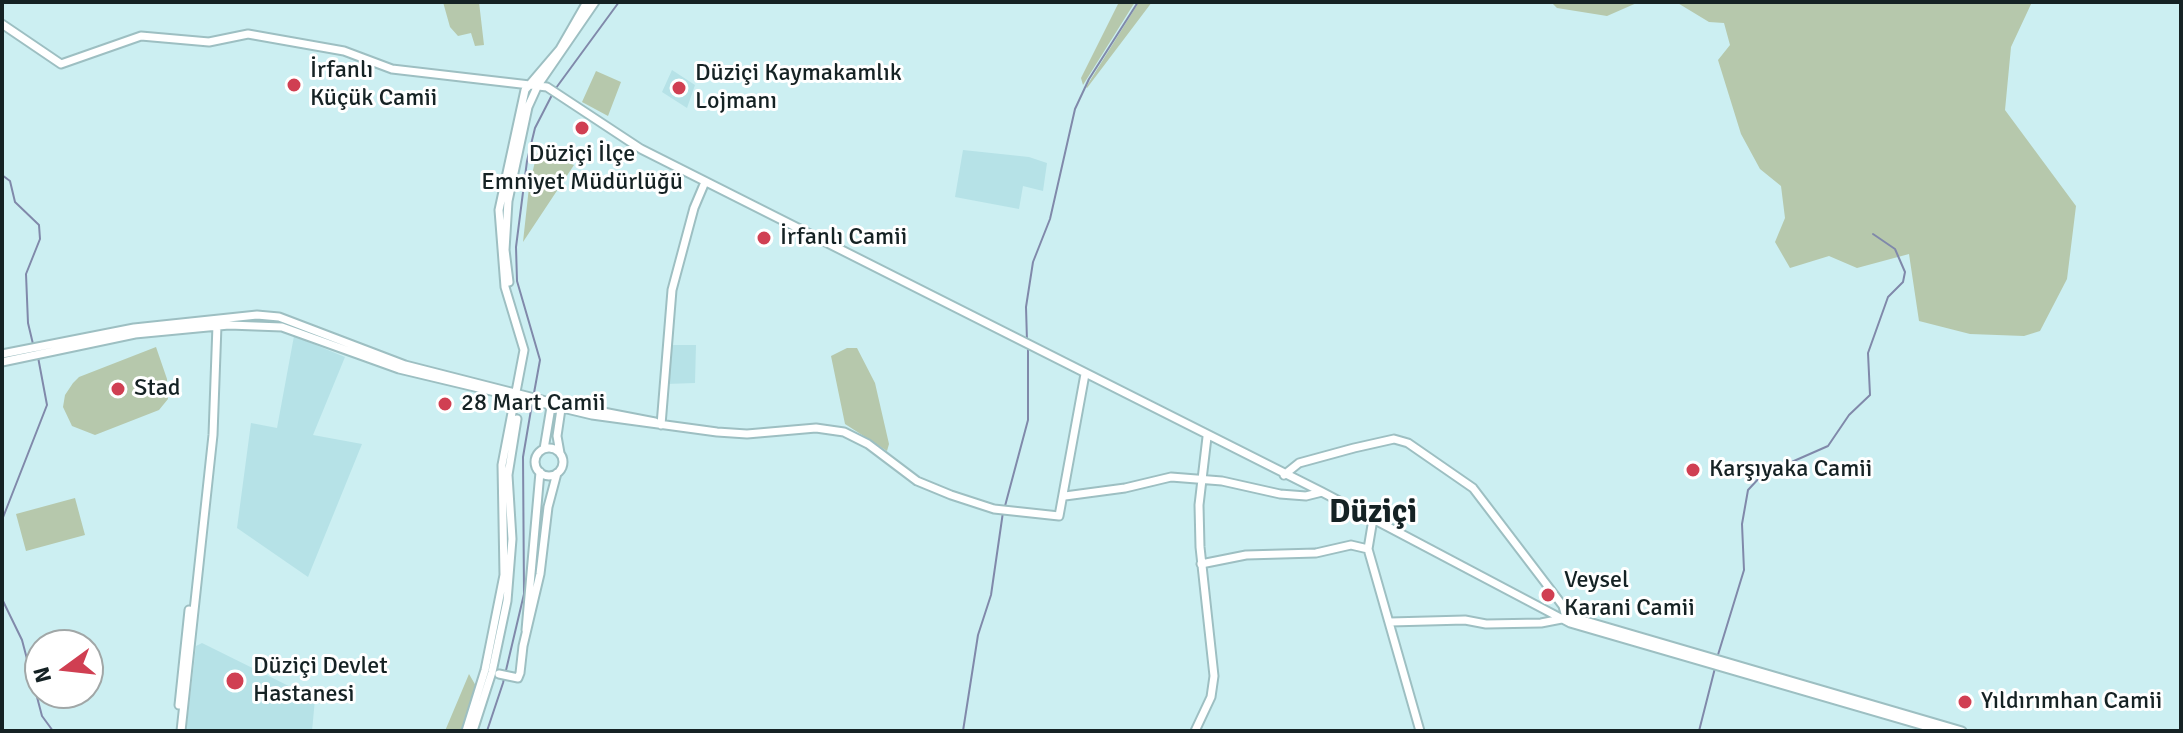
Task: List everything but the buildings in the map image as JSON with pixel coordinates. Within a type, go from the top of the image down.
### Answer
[{"type":"street","points":[[473,731],[492,672],[507,601],[512,539],[508,460],[522,397],[527,342],[509,287],[505,250],[508,201],[528,107],[587,2]]},
{"type":"street","points":[[538,85],[595,2]]},
{"type":"street","points":[[2,24],[61,64],[141,36],[209,42],[248,34],[344,51],[392,69],[538,85],[567,100],[633,145],[1566,617]]},
{"type":"street","points":[[661,425],[672,290],[694,208],[705,182]]},
{"type":"street","points":[[179,731],[213,435],[217,322]]},
{"type":"street","points":[[2,354],[217,322],[282,327],[399,369],[561,409],[661,425],[747,434],[816,428],[844,432],[868,444],[917,481],[997,510],[1059,516],[1085,374]]},
{"type":"street","points":[[2,362],[36,351]]},
{"type":"street","points":[[466,731],[485,670],[504,575],[502,465],[522,397]]},
{"type":"street","points":[[547,404],[661,425]]},
{"type":"street","points":[[499,674],[518,678],[520,673],[542,482],[536,460],[544,449],[547,404]]},
{"type":"street","points":[[526,632],[536,598],[548,507],[557,473],[563,466],[557,436],[561,409]]},
{"type":"street","points":[[1195,731],[1211,697],[1214,676],[1201,564],[1202,479],[1207,437]]},
{"type":"street","points":[[1284,475],[1299,463],[1354,448],[1394,439],[1408,443],[1473,488],[1563,606],[1570,623],[1962,731]]},
{"type":"street","points":[[544,449],[552,448],[560,453]]},
{"type":"street","points":[[540,472],[549,476],[557,473]]},
{"type":"street","points":[[1065,496],[1125,488],[1171,477],[1202,479],[1280,494],[1306,496],[1322,492]]},
{"type":"street","points":[[1373,519],[1368,549],[1420,731]]},
{"type":"street","points":[[1201,564],[1246,555],[1316,553],[1351,545],[1368,549]]},
{"type":"street","points":[[1390,622],[1465,620],[1486,624],[1528,623],[1566,617]]},
{"type":"street","points":[[1715,661],[1942,731]]},
{"type":"shaded area","name":"Düziçi Kaymakamlık Lojmanı","points":[[672,70],[695,85],[687,108],[662,92]]},
{"type":"shaded area","points":[[963,150],[1029,157],[1047,163],[1043,191],[1023,186],[1019,209],[955,197]]},
{"type":"shaded area","points":[[294,336],[345,357],[313,435],[362,444],[308,577],[237,528],[251,423],[277,428]]},
{"type":"shaded area","points":[[669,345],[696,345],[695,383],[666,384]]},
{"type":"shaded area","name":"Düziçi Devlet Hastanesi","points":[[202,643],[315,699],[312,731],[186,731],[196,646]]},
{"type":"green space","points":[[443,2],[479,2],[484,45],[475,46],[471,33],[458,36],[450,27]]},
{"type":"green space","points":[[1119,2],[1135,2],[1083,85],[1081,78]]},
{"type":"green space","points":[[1139,2],[1152,2],[1087,88],[1086,87]]},
{"type":"green space","points":[[1551,2],[1639,2],[1607,16],[1557,8]]},
{"type":"green space","points":[[1676,2],[2032,2],[2011,47],[2005,110],[2076,206],[2067,279],[2040,331],[2024,336],[1970,334],[1919,321],[1909,254],[1857,268],[1829,256],[1790,268],[1775,242],[1785,218],[1781,186],[1760,169],[1741,134],[1718,60],[1730,45],[1724,23],[1709,22]]},
{"type":"green space","points":[[596,71],[621,82],[608,116],[582,102]]},
{"type":"green space","points":[[537,153],[574,165],[523,242],[529,187]]},
{"type":"green space","name":"Stad","points":[[156,347],[167,379],[168,399],[159,410],[95,435],[72,426],[63,407],[65,395],[79,377]]},
{"type":"green space","points":[[847,348],[857,348],[875,383],[889,444],[887,451],[845,424],[831,356]]},
{"type":"green space","points":[[75,498],[85,535],[26,551],[16,514]]},
{"type":"green space","points":[[469,674],[476,686],[463,731],[445,731]]},
{"type":"waterway","points":[[556,88],[619,2]]},
{"type":"waterway","points":[[1027,341],[1026,307],[1033,262],[1050,219],[1075,109],[1089,79],[1138,2]]},
{"type":"waterway","points":[[534,393],[540,360],[517,281],[516,247],[527,161],[535,128],[553,93]]},
{"type":"waterway","points":[[2,175],[10,181],[15,202],[39,225],[40,239],[26,274],[28,323],[33,344]]},
{"type":"waterway","points":[[1717,658],[1744,570],[1742,524],[1748,490],[1762,475],[1828,446],[1849,415],[1870,395],[1868,353],[1888,297],[1903,282],[1905,272],[1895,249],[1873,234]]},
{"type":"waterway","points":[[1005,506],[1028,420],[1028,347]]},
{"type":"waterway","points":[[2,520],[47,405],[38,357]]},
{"type":"waterway","points":[[487,731],[503,683],[524,594],[523,457],[532,404]]},
{"type":"waterway","points":[[963,731],[978,635],[991,595],[1003,512]]},
{"type":"waterway","points":[[2,599],[22,640],[42,716],[53,731]]},
{"type":"waterway","points":[[1699,731],[1715,668]]},
{"type":"place","name":"İrfanlı Küçük Camii","points":[[294,85]]},
{"type":"place","name":"Düziçi Kaymakamlık Lojmanı","points":[[679,88]]},
{"type":"place","name":"Düziçi İlçe Emniyet Müdürlüğü","points":[[582,128]]},
{"type":"place","name":"İrfanlı Camii","points":[[764,238]]},
{"type":"place","name":"Stad","points":[[118,389]]},
{"type":"place","name":"28 Mart Camii","points":[[445,404]]},
{"type":"place","name":"Karşıyaka Camii","points":[[1693,470]]},
{"type":"place","name":"Veysel Karani Camii","points":[[1548,595]]},
{"type":"place","name":"Düziçi Devlet Hastanesi","points":[[235,681]]},
{"type":"place","name":"Yıldırımhan Camii","points":[[1965,702]]},
{"type":"district","name":"Düziçi","points":[[1373,514]]}]
